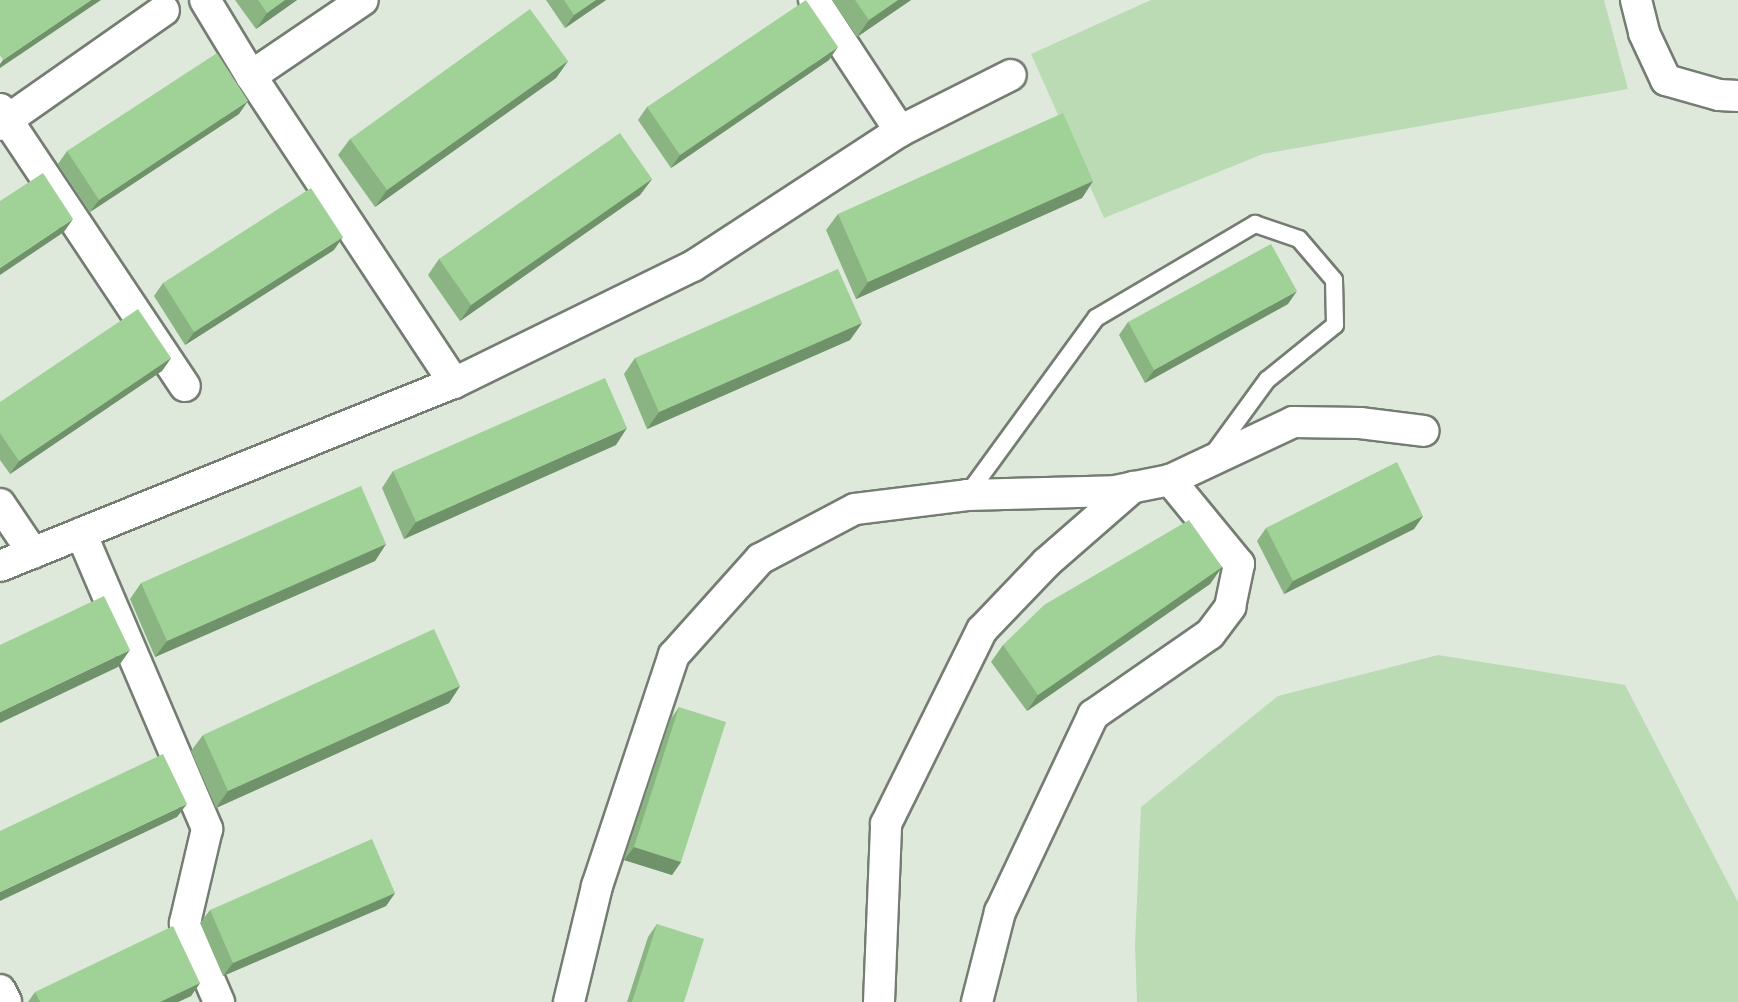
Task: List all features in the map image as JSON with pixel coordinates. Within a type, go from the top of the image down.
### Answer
[{"type":"street","points":[[205,0],[251,76],[454,383]]},
{"type":"street","points":[[251,76],[363,0]]},
{"type":"street","points":[[814,0],[900,131]]},
{"type":"street","points":[[1636,0],[1644,33],[1666,80],[1719,95],[1738,96]]},
{"type":"street","points":[[164,10],[3,118],[185,386]]},
{"type":"street","points":[[0,566],[454,383],[692,266],[900,131],[1011,75]]},
{"type":"street","points":[[569,1002],[597,886],[674,655],[760,559],[855,509],[967,495],[1115,491],[1170,480],[1293,422],[1360,423],[1424,431]]},
{"type":"street","points":[[976,1002],[1000,912],[1093,715],[1210,634],[1230,607],[1238,564],[1170,480]]},
{"type":"street","points":[[878,1002],[886,824],[982,630],[1046,563],[1133,487]]},
{"type":"street","points":[[0,504],[33,553]]},
{"type":"street","points":[[82,533],[207,829],[185,923],[219,1002]]},
{"type":"street","points":[[0,990],[6,1002]]},
{"type":"lane","points":[[967,495],[1096,318],[1255,224],[1299,239],[1334,280],[1335,325],[1267,380],[1206,463]]},
{"type":"green space","points":[[1151,0],[1604,0],[1628,89],[1263,154],[1104,218],[1031,54]]},
{"type":"green space","points":[[1438,655],[1625,685],[1738,902],[1738,1002],[1137,1002],[1135,945],[1141,807],[1278,696]]},
{"type":"building","points":[[0,0],[91,0],[3,60],[0,55]]},
{"type":"building","points":[[258,0],[285,0],[267,13]]},
{"type":"building","points":[[564,0],[596,0],[574,15]]},
{"type":"building","points":[[806,0],[838,47],[680,155],[647,107]]},
{"type":"building","points":[[855,0],[898,0],[869,20]]},
{"type":"building","points":[[530,9],[568,61],[387,190],[350,139]]},
{"type":"building","points":[[217,53],[248,101],[99,200],[67,151]]},
{"type":"building","points":[[1063,113],[1093,181],[868,282],[838,214]]},
{"type":"building","points":[[620,133],[652,179],[471,305],[439,259]]},
{"type":"building","points":[[43,173],[73,219],[0,268],[0,201]]},
{"type":"building","points":[[311,188],[343,237],[194,332],[163,283]]},
{"type":"building","points":[[1271,244],[1297,291],[1154,370],[1128,322]]},
{"type":"building","points":[[838,269],[862,323],[659,412],[635,358]]},
{"type":"building","points":[[138,309],[171,358],[19,461],[0,433],[0,402]]},
{"type":"building","points":[[605,378],[627,428],[416,522],[393,471]]},
{"type":"building","points":[[1397,462],[1423,516],[1293,581],[1266,528]]},
{"type":"building","points":[[361,486],[386,544],[167,641],[141,583]]},
{"type":"building","points":[[1189,520],[1222,567],[1038,695],[1003,645],[1044,605]]},
{"type":"building","points":[[104,596],[130,650],[0,712],[0,645]]},
{"type":"building","points":[[434,629],[460,686],[228,791],[203,735]]},
{"type":"building","points":[[679,707],[726,722],[681,862],[634,847]]},
{"type":"building","points":[[163,754],[187,804],[0,892],[0,831]]},
{"type":"building","points":[[372,839],[395,893],[233,963],[210,910]]},
{"type":"building","points":[[657,924],[704,939],[684,1002],[632,1002]]},
{"type":"building","points":[[173,926],[200,983],[160,1002],[40,1002],[35,992]]}]
